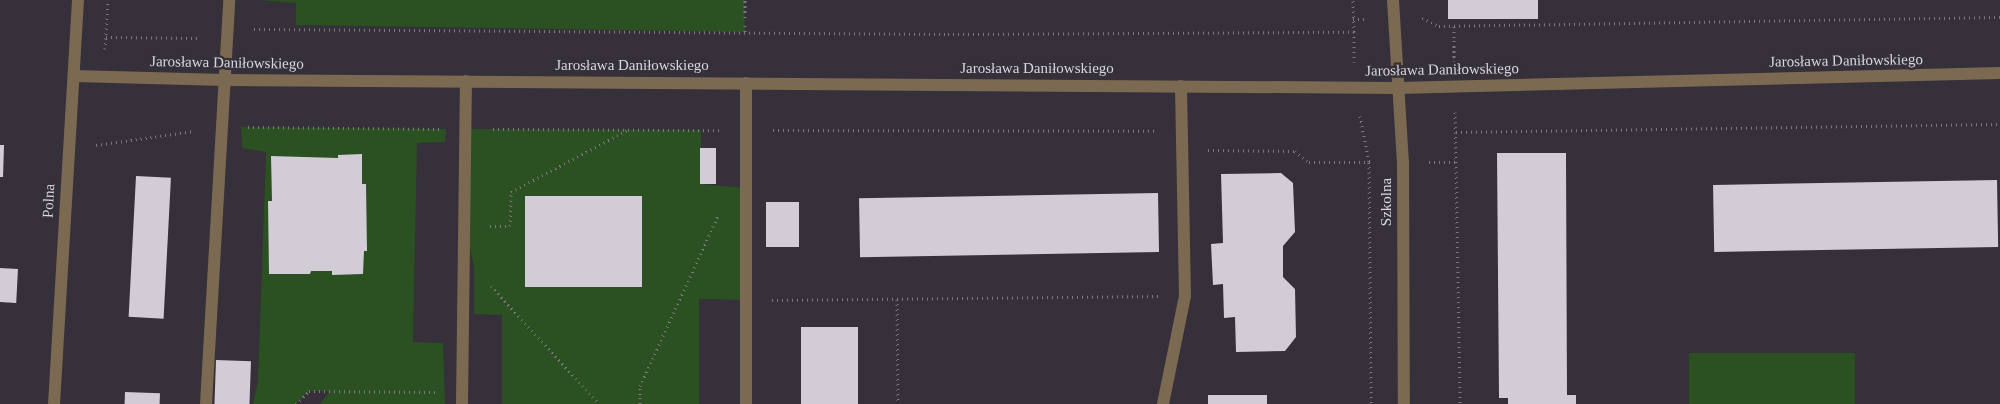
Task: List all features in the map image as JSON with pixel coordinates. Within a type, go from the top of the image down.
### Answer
[{"type":"street","name":"Polna","points":[[54,404],[78,0]]},
{"type":"street","points":[[206,404],[229,0]]},
{"type":"street","name":"Szkolna","points":[[1393,0],[1403,162],[1404,404]]},
{"type":"street","name":"Jarosława Daniłowskiego","points":[[74,76],[225,80],[1398,88],[2000,73]]},
{"type":"street","points":[[462,398],[466,82]]},
{"type":"street","points":[[746,83],[746,404]]},
{"type":"street","points":[[1162,404],[1185,296],[1180,86]]},
{"type":"path","points":[[104,77],[108,0]]},
{"type":"path","points":[[745,0],[745,32]]},
{"type":"path","points":[[106,37],[208,38],[228,28],[745,32],[1354,32],[1353,0]]},
{"type":"path","points":[[1421,18],[1439,26],[1454,26],[2000,17]]},
{"type":"path","points":[[1454,26],[1460,404]]},
{"type":"path","points":[[1354,87],[1369,162],[1371,404]]},
{"type":"path","points":[[1456,132],[2000,124]]},
{"type":"path","points":[[68,148],[222,127],[1182,131]]},
{"type":"path","points":[[510,226],[511,192],[628,130]]},
{"type":"path","points":[[1182,150],[1295,151],[1309,162],[1456,162]]},
{"type":"path","points":[[640,404],[640,386],[718,215]]},
{"type":"path","points":[[464,266],[474,267],[599,404]]},
{"type":"path","points":[[746,300],[1185,296]]},
{"type":"path","points":[[898,299],[898,404]]},
{"type":"path","points":[[296,404],[309,391],[462,398]]},
{"type":"green space","points":[[259,0],[744,0],[745,32],[296,25],[296,3]]},
{"type":"green space","points":[[241,127],[446,129],[445,142],[417,143],[413,342],[443,343],[445,404],[320,404],[330,391],[309,391],[296,404],[253,404],[258,381],[266,152],[242,148]]},
{"type":"green space","points":[[466,129],[701,130],[701,184],[745,188],[746,300],[699,299],[699,404],[502,404],[502,315],[474,314],[474,267],[465,226]]},
{"type":"green space","points":[[1689,353],[1855,353],[1855,404],[1689,404]]},
{"type":"building","points":[[1448,0],[1538,0],[1538,19],[1448,19]]},
{"type":"building","points":[[0,145],[4,145],[3,177],[0,177]]},
{"type":"building","points":[[700,148],[716,148],[716,184],[700,184]]},
{"type":"building","points":[[1497,153],[1566,153],[1567,395],[1576,395],[1576,404],[1508,404],[1508,398],[1499,398]]},
{"type":"building","points":[[362,154],[362,184],[366,184],[367,251],[364,251],[363,274],[332,275],[332,271],[311,271],[310,274],[269,274],[268,201],[272,201],[271,156],[338,158],[338,155]]},
{"type":"building","points":[[1281,173],[1293,183],[1295,232],[1283,246],[1283,277],[1295,289],[1296,337],[1285,351],[1236,352],[1235,317],[1224,318],[1223,284],[1213,285],[1211,244],[1223,243],[1221,174]]},
{"type":"building","points":[[136,176],[171,178],[164,319],[129,317]]},
{"type":"building","points":[[1997,180],[1998,247],[1714,252],[1713,185]]},
{"type":"building","points":[[1158,193],[1159,252],[860,257],[859,198]]},
{"type":"building","points":[[525,196],[642,196],[642,287],[525,287]]},
{"type":"building","points":[[766,202],[799,202],[799,247],[766,247]]},
{"type":"building","points":[[0,268],[18,269],[16,303],[0,302]]},
{"type":"building","points":[[801,327],[858,327],[858,404],[801,404]]},
{"type":"building","points":[[216,360],[251,361],[249,404],[214,404]]},
{"type":"building","points":[[125,392],[160,393],[160,404],[125,404]]},
{"type":"building","points":[[1208,395],[1267,395],[1267,404],[1208,404]]}]
